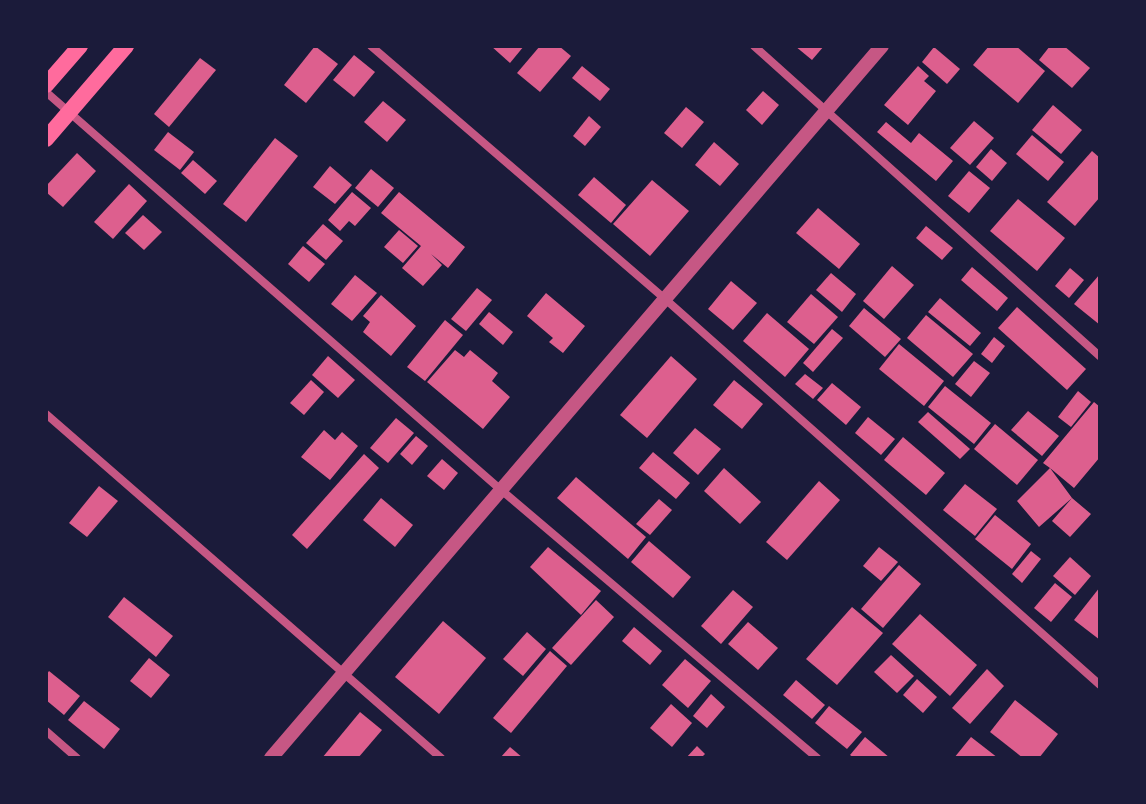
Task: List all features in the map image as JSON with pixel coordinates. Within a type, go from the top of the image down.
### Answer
[{"type":"main road","points":[[46,85],[80,46]]},
{"type":"main road","points":[[46,139],[126,46]]},
{"type":"street","points":[[371,46],[664,298],[1100,685]]},
{"type":"street","points":[[754,46],[1100,356]]},
{"type":"street","points":[[271,758],[882,46]]},
{"type":"street","points":[[46,92],[500,489],[817,758]]},
{"type":"street","points":[[46,414],[441,758]]},
{"type":"street","points":[[46,731],[77,758]]},
{"type":"building","points":[[315,46],[338,64],[306,103],[284,85]]},
{"type":"building","points":[[491,46],[524,46],[510,63]]},
{"type":"building","points":[[540,46],[559,46],[571,56],[540,92],[517,73]]},
{"type":"building","points":[[795,46],[824,46],[812,60]]},
{"type":"building","points":[[989,46],[1016,46],[1045,71],[1018,103],[973,65]]},
{"type":"building","points":[[1050,46],[1064,46],[1090,68],[1072,88],[1039,60]]},
{"type":"building","points":[[934,47],[960,69],[947,84],[922,62]]},
{"type":"building","points":[[354,55],[375,72],[354,97],[333,80]]},
{"type":"building","points":[[200,58],[216,70],[169,127],[154,114]]},
{"type":"building","points":[[582,66],[610,89],[600,101],[572,78]]},
{"type":"building","points":[[918,66],[929,76],[924,81],[936,91],[908,125],[884,105]]},
{"type":"building","points":[[763,91],[779,105],[762,125],[746,110]]},
{"type":"building","points":[[383,101],[406,120],[387,142],[364,122]]},
{"type":"building","points":[[1053,105],[1082,130],[1061,154],[1032,130]]},
{"type":"building","points":[[686,107],[704,122],[682,148],[664,133]]},
{"type":"building","points":[[589,116],[601,127],[585,146],[573,136]]},
{"type":"building","points":[[974,121],[994,138],[970,165],[950,148]]},
{"type":"building","points":[[886,122],[911,143],[919,133],[953,161],[936,181],[877,132]]},
{"type":"building","points":[[168,132],[194,152],[180,170],[154,150]]},
{"type":"building","points":[[1032,135],[1064,162],[1048,181],[1016,154]]},
{"type":"building","points":[[275,138],[298,156],[246,222],[223,204]]},
{"type":"building","points":[[714,142],[739,164],[720,186],[695,165]]},
{"type":"building","points":[[991,149],[1007,163],[992,181],[976,167]]},
{"type":"building","points":[[1092,151],[1100,158],[1100,197],[1075,226],[1047,202]]},
{"type":"building","points":[[77,153],[96,171],[63,207],[46,192],[46,186]]},
{"type":"building","points":[[193,160],[217,181],[205,194],[181,173]]},
{"type":"building","points":[[330,166],[352,185],[335,204],[313,187]]},
{"type":"building","points":[[371,169],[394,188],[378,207],[355,188]]},
{"type":"building","points":[[969,171],[990,188],[969,213],[948,196]]},
{"type":"building","points":[[594,177],[626,205],[611,223],[578,195]]},
{"type":"building","points":[[652,180],[689,211],[650,256],[613,224]]},
{"type":"building","points":[[129,184],[147,201],[113,239],[94,222]]},
{"type":"building","points":[[352,192],[371,208],[355,226],[349,221],[340,231],[328,220]]},
{"type":"building","points":[[399,192],[465,247],[448,268],[431,254],[442,265],[423,286],[402,268],[421,246],[381,213]]},
{"type":"building","points":[[1018,199],[1065,238],[1037,271],[990,231]]},
{"type":"building","points":[[818,208],[860,244],[839,269],[796,233]]},
{"type":"building","points":[[143,215],[162,232],[144,250],[125,233]]},
{"type":"building","points":[[323,224],[343,241],[326,260],[306,243]]},
{"type":"building","points":[[926,226],[953,248],[942,260],[916,238]]},
{"type":"building","points":[[399,230],[418,246],[403,263],[384,247]]},
{"type":"building","points":[[303,246],[325,264],[309,282],[288,264]]},
{"type":"building","points":[[892,266],[914,285],[884,319],[863,301]]},
{"type":"building","points":[[972,267],[1008,298],[997,311],[961,280]]},
{"type":"building","points":[[1070,268],[1084,280],[1069,298],[1055,286]]},
{"type":"building","points":[[831,273],[856,294],[842,312],[816,290]]},
{"type":"building","points":[[1100,274],[1100,325],[1074,304]]},
{"type":"building","points":[[355,275],[377,293],[352,321],[331,304]]},
{"type":"building","points":[[731,281],[757,303],[733,330],[708,309]]},
{"type":"building","points":[[477,288],[492,300],[466,331],[451,319]]},
{"type":"building","points":[[546,293],[585,326],[563,353],[549,342],[553,338],[527,316]]},
{"type":"building","points":[[811,294],[838,317],[814,344],[787,322]]},
{"type":"building","points":[[381,295],[416,326],[391,356],[363,332],[370,322],[363,316]]},
{"type":"building","points":[[940,298],[981,333],[970,346],[928,312]]},
{"type":"building","points":[[1017,307],[1086,369],[1067,390],[998,328]]},
{"type":"building","points":[[864,308],[901,339],[885,357],[849,326]]},
{"type":"building","points":[[489,312],[513,332],[503,345],[479,324]]},
{"type":"building","points":[[767,313],[809,349],[785,377],[743,341]]},
{"type":"building","points":[[926,315],[973,354],[953,377],[907,338]]},
{"type":"building","points":[[445,320],[463,335],[425,381],[407,367]]},
{"type":"building","points":[[832,329],[843,338],[813,372],[803,363]]},
{"type":"building","points":[[994,337],[1005,346],[992,363],[981,354]]},
{"type":"building","points":[[899,344],[944,381],[924,406],[879,369]]},
{"type":"building","points":[[455,350],[464,357],[470,350],[498,373],[492,381],[510,397],[483,429],[427,382]]},
{"type":"building","points":[[328,356],[355,380],[338,398],[312,375]]},
{"type":"building","points":[[671,356],[697,379],[647,438],[620,415]]},
{"type":"building","points":[[974,361],[990,373],[971,397],[955,384]]},
{"type":"building","points":[[805,374],[823,388],[813,399],[795,384]]},
{"type":"building","points":[[311,380],[324,392],[304,415],[290,403]]},
{"type":"building","points":[[734,380],[763,404],[742,429],[713,405]]},
{"type":"building","points":[[832,383],[861,407],[846,425],[817,400]]},
{"type":"building","points":[[945,386],[991,423],[974,444],[928,407]]},
{"type":"building","points":[[1078,391],[1091,402],[1071,427],[1058,417]]},
{"type":"building","points":[[1094,402],[1100,407],[1100,457],[1074,488],[1043,463]]},
{"type":"building","points":[[1028,411],[1059,436],[1042,456],[1011,430]]},
{"type":"building","points":[[928,412],[970,449],[960,459],[918,422]]},
{"type":"building","points":[[868,417],[895,439],[881,455],[855,433]]},
{"type":"building","points":[[396,418],[414,433],[388,463],[370,448]]},
{"type":"building","points":[[995,424],[1038,460],[1017,485],[974,449]]},
{"type":"building","points":[[695,428],[721,449],[698,475],[673,453]]},
{"type":"building","points":[[324,430],[335,440],[342,432],[358,446],[330,480],[301,457]]},
{"type":"building","points":[[416,436],[428,446],[412,465],[400,454]]},
{"type":"building","points":[[903,437],[945,473],[926,495],[884,460]]},
{"type":"building","points":[[653,452],[690,483],[676,499],[639,468]]},
{"type":"building","points":[[364,454],[379,468],[307,549],[292,535]]},
{"type":"building","points":[[442,459],[458,473],[444,490],[427,476]]},
{"type":"building","points":[[724,468],[761,502],[740,524],[704,491]]},
{"type":"building","points":[[1050,468],[1072,498],[1039,527],[1017,501]]},
{"type":"building","points":[[576,477],[646,537],[628,559],[557,498]]},
{"type":"building","points":[[819,481],[840,500],[787,560],[766,542]]},
{"type":"building","points":[[965,484],[997,509],[975,536],[943,510]]},
{"type":"building","points":[[99,486],[118,501],[87,537],[69,523]]},
{"type":"building","points":[[381,498],[413,525],[395,547],[363,520]]},
{"type":"building","points":[[1072,498],[1091,514],[1070,537],[1052,521]]},
{"type":"building","points":[[659,499],[672,510],[650,535],[636,524]]},
{"type":"building","points":[[995,515],[1031,544],[1012,569],[975,539]]},
{"type":"building","points":[[649,541],[691,577],[673,598],[631,562]]},
{"type":"building","points":[[548,547],[601,591],[581,615],[530,567]]},
{"type":"building","points":[[879,547],[898,562],[881,581],[863,566]]},
{"type":"building","points":[[1031,551],[1041,559],[1022,583],[1012,574]]},
{"type":"building","points":[[1070,557],[1091,576],[1075,595],[1053,576]]},
{"type":"building","points":[[899,565],[921,584],[883,628],[861,609]]},
{"type":"building","points":[[1055,583],[1072,597],[1051,622],[1034,608]]},
{"type":"building","points":[[1100,587],[1100,640],[1074,620]]},
{"type":"building","points":[[733,590],[753,607],[721,644],[701,626]]},
{"type":"building","points":[[124,597],[173,636],[156,657],[108,617]]},
{"type":"building","points":[[596,600],[614,617],[571,665],[552,648]]},
{"type":"building","points":[[852,607],[883,633],[837,685],[806,659]]},
{"type":"building","points":[[920,614],[977,665],[950,696],[892,644]]},
{"type":"building","points":[[443,621],[486,658],[439,714],[395,677]]},
{"type":"building","points":[[748,622],[778,648],[758,670],[728,644]]},
{"type":"building","points":[[634,627],[662,651],[650,665],[622,641]]},
{"type":"building","points":[[527,632],[546,649],[523,676],[503,659]]},
{"type":"building","points":[[550,651],[567,666],[511,733],[493,718]]},
{"type":"building","points":[[891,655],[914,676],[897,693],[874,672]]},
{"type":"building","points":[[149,658],[170,675],[151,698],[130,681]]},
{"type":"building","points":[[685,659],[711,681],[688,708],[662,685]]},
{"type":"building","points":[[987,669],[1004,686],[970,724],[952,708]]},
{"type":"building","points":[[49,671],[80,696],[64,715],[46,700],[46,675]]},
{"type":"building","points":[[917,679],[937,697],[923,713],[903,695]]},
{"type":"building","points":[[796,680],[825,705],[812,719],[783,695]]},
{"type":"building","points":[[711,694],[725,707],[707,728],[693,716]]},
{"type":"building","points":[[1015,700],[1058,734],[1039,758],[1023,758],[990,732]]},
{"type":"building","points":[[84,701],[120,729],[104,749],[68,720]]},
{"type":"building","points":[[671,704],[692,723],[672,747],[650,728]]},
{"type":"building","points":[[829,706],[862,732],[847,749],[815,723]]},
{"type":"building","points":[[360,712],[382,730],[358,758],[322,758]]},
{"type":"building","points":[[865,737],[890,758],[854,758],[850,755]]},
{"type":"building","points":[[971,737],[998,758],[954,758]]},
{"type":"building","points":[[697,746],[705,754],[701,758],[686,758]]},
{"type":"building","points":[[510,747],[523,758],[500,758]]}]
